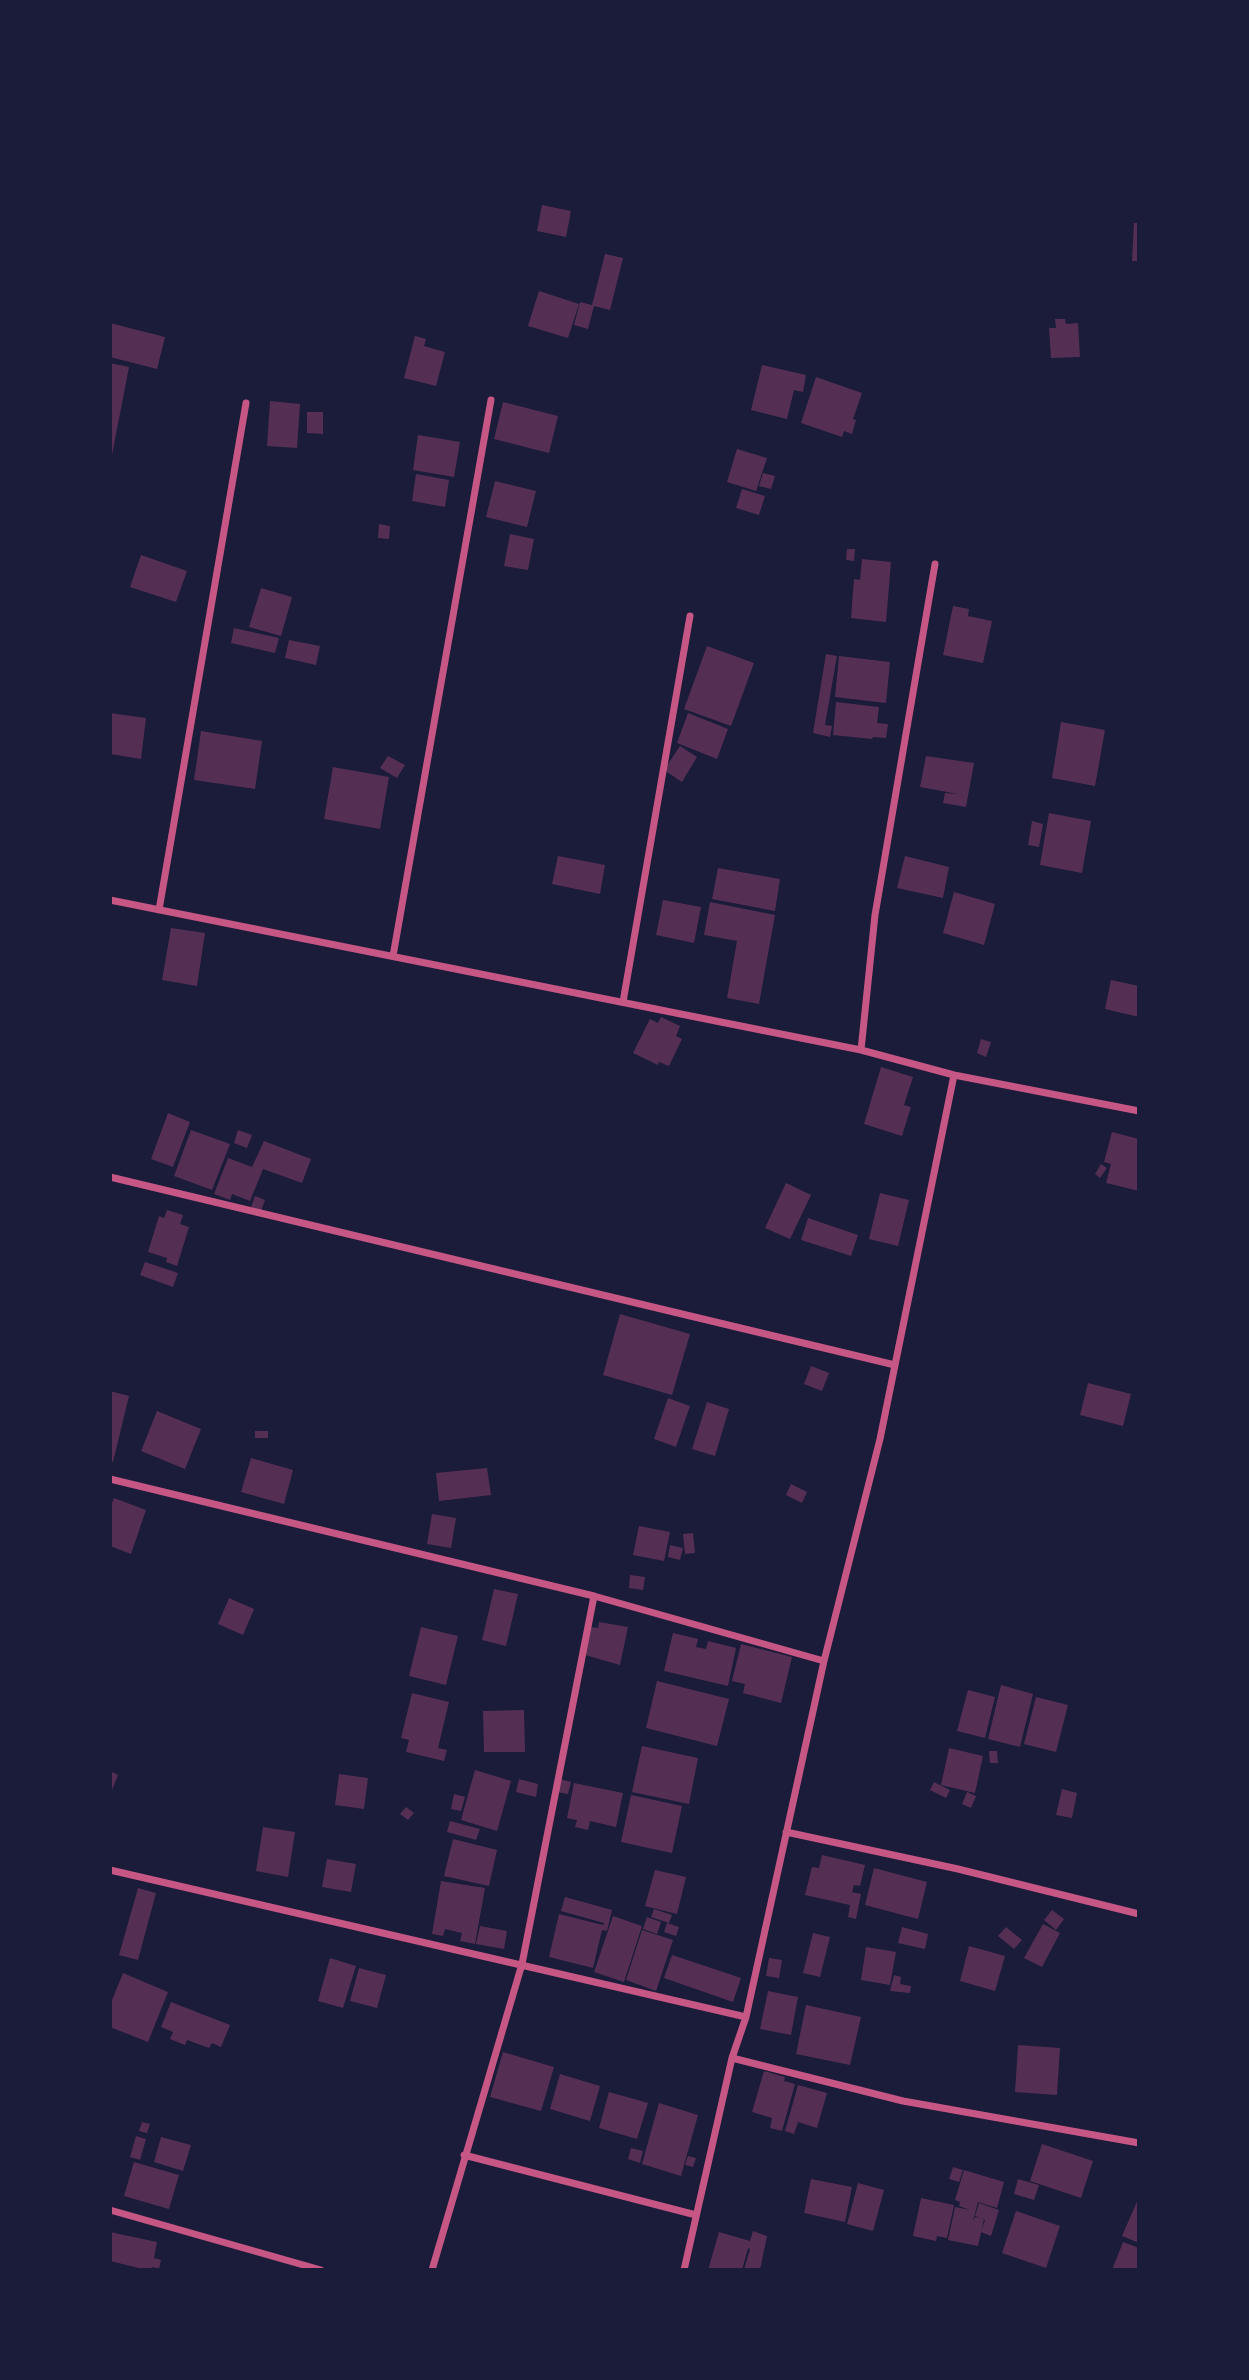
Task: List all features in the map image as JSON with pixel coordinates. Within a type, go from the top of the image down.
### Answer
[{"type":"street","points":[[393,956],[491,400]]},
{"type":"street","points":[[159,909],[246,403]]},
{"type":"street","points":[[861,1050],[875,915],[934,564]]},
{"type":"street","points":[[622,1002],[690,616]]},
{"type":"street","points":[[110,900],[861,1050],[954,1075],[1139,1111]]},
{"type":"street","points":[[684,2270],[732,2058],[746,2017],[824,1661],[880,1439],[954,1075]]},
{"type":"street","points":[[110,1177],[895,1365]]},
{"type":"street","points":[[110,1479],[594,1596],[824,1661]]},
{"type":"street","points":[[432,2270],[522,1964],[594,1596]]},
{"type":"street","points":[[786,1832],[958,1868],[1139,1914]]},
{"type":"street","points":[[110,1870],[746,2017]]},
{"type":"street","points":[[732,2058],[903,2101],[1139,2143]]},
{"type":"street","points":[[464,2155],[696,2215]]},
{"type":"street","points":[[110,2210],[321,2270]]},
{"type":"building","points":[[542,205],[571,211],[566,237],[537,231]]},
{"type":"building","points":[[1134,223],[1139,223],[1139,261],[1132,261]]},
{"type":"building","points":[[605,254],[623,258],[610,310],[594,306],[588,329],[574,325],[580,302],[592,305]]},
{"type":"building","points":[[539,291],[579,304],[568,338],[528,326]]},
{"type":"building","points":[[1055,319],[1065,319],[1066,324],[1078,323],[1080,357],[1051,358],[1049,328],[1056,328]]},
{"type":"building","points":[[110,323],[165,337],[157,369],[110,357]]},
{"type":"building","points":[[415,336],[426,339],[424,346],[445,352],[436,386],[404,378]]},
{"type":"building","points":[[110,363],[129,367],[112,455],[110,454]]},
{"type":"building","points":[[762,365],[806,375],[803,392],[794,390],[787,419],[751,410]]},
{"type":"building","points":[[816,377],[862,393],[853,419],[856,420],[852,434],[844,431],[842,437],[801,423]]},
{"type":"building","points":[[270,401],[300,404],[297,448],[267,446]]},
{"type":"building","points":[[503,402],[558,416],[549,453],[494,439]]},
{"type":"building","points":[[307,412],[323,412],[323,434],[307,433]]},
{"type":"building","points":[[418,435],[460,442],[454,477],[413,470]]},
{"type":"building","points":[[737,449],[767,458],[756,491],[727,482]]},
{"type":"building","points":[[763,473],[775,476],[771,489],[759,486]]},
{"type":"building","points":[[416,474],[449,480],[445,507],[412,501]]},
{"type":"building","points":[[495,481],[536,491],[527,527],[486,517]]},
{"type":"building","points":[[742,489],[765,496],[759,515],[736,508]]},
{"type":"building","points":[[379,524],[390,526],[389,539],[378,538]]},
{"type":"building","points":[[510,534],[534,539],[528,570],[504,566]]},
{"type":"building","points":[[847,549],[855,549],[854,561],[846,560]]},
{"type":"building","points":[[141,555],[187,571],[176,602],[130,587]]},
{"type":"building","points":[[862,559],[891,562],[886,622],[851,618],[854,579],[860,580]]},
{"type":"building","points":[[261,588],[292,597],[281,636],[249,627]]},
{"type":"building","points":[[953,606],[969,609],[968,616],[992,621],[983,663],[943,655]]},
{"type":"building","points":[[234,628],[279,638],[275,653],[231,643]]},
{"type":"building","points":[[289,640],[320,646],[316,665],[285,658]]},
{"type":"building","points":[[707,646],[754,663],[731,726],[684,709]]},
{"type":"building","points":[[826,654],[837,656],[825,725],[832,726],[830,737],[813,733]]},
{"type":"building","points":[[839,656],[890,662],[886,703],[835,697]]},
{"type":"building","points":[[836,702],[879,707],[877,723],[888,724],[886,738],[833,735]]},
{"type":"building","points":[[110,713],[146,718],[141,759],[110,754]]},
{"type":"building","points":[[688,713],[728,729],[717,759],[677,743]]},
{"type":"building","points":[[1061,722],[1105,730],[1095,786],[1052,778]]},
{"type":"building","points":[[201,731],[262,741],[255,789],[194,780]]},
{"type":"building","points":[[680,746],[697,757],[682,782],[664,770]]},
{"type":"building","points":[[388,756],[405,765],[397,778],[380,768]]},
{"type":"building","points":[[926,756],[974,763],[966,807],[943,803],[945,793],[958,794],[920,787]]},
{"type":"building","points":[[333,767],[389,777],[380,829],[324,819]]},
{"type":"building","points":[[1049,813],[1091,821],[1082,873],[1040,865]]},
{"type":"building","points":[[1032,821],[1043,824],[1039,847],[1028,845]]},
{"type":"building","points":[[558,856],[605,865],[600,894],[552,884]]},
{"type":"building","points":[[905,856],[949,867],[943,898],[897,888]]},
{"type":"building","points":[[718,868],[780,879],[775,911],[712,899]]},
{"type":"building","points":[[954,892],[995,904],[984,945],[943,933]]},
{"type":"building","points":[[663,900],[701,907],[694,943],[656,935]]},
{"type":"building","points":[[710,902],[775,915],[759,1004],[727,998],[737,941],[704,935]]},
{"type":"building","points":[[171,928],[205,933],[197,986],[162,980]]},
{"type":"building","points":[[1111,980],[1139,986],[1139,1017],[1105,1009]]},
{"type":"building","points":[[661,1017],[680,1026],[676,1036],[682,1039],[669,1066],[659,1062],[658,1065],[633,1053],[650,1019],[658,1023]]},
{"type":"building","points":[[981,1039],[991,1042],[986,1057],[977,1053]]},
{"type":"building","points":[[881,1067],[913,1077],[904,1105],[911,1107],[902,1136],[864,1124]]},
{"type":"building","points":[[168,1113],[190,1122],[173,1167],[151,1159]]},
{"type":"building","points":[[191,1130],[230,1144],[212,1190],[174,1176]]},
{"type":"building","points":[[238,1130],[252,1135],[247,1148],[234,1143]]},
{"type":"building","points":[[1112,1132],[1139,1139],[1139,1191],[1106,1183],[1111,1164],[1104,1162]]},
{"type":"building","points":[[264,1141],[311,1159],[302,1183],[263,1169],[250,1201],[232,1194],[230,1200],[214,1194],[228,1158],[252,1167]]},
{"type":"building","points":[[1101,1164],[1107,1168],[1100,1178],[1095,1174]]},
{"type":"building","points":[[786,1183],[811,1195],[790,1239],[765,1228]]},
{"type":"building","points":[[880,1193],[909,1200],[898,1246],[869,1239]]},
{"type":"building","points":[[255,1196],[265,1200],[261,1211],[251,1207]]},
{"type":"building","points":[[167,1210],[183,1215],[180,1224],[189,1227],[177,1266],[166,1262],[167,1258],[148,1252],[159,1216],[164,1218]]},
{"type":"building","points":[[808,1218],[858,1235],[851,1256],[801,1240]]},
{"type":"building","points":[[145,1262],[178,1273],[173,1287],[140,1275]]},
{"type":"building","points":[[620,1314],[690,1334],[672,1395],[603,1375]]},
{"type":"building","points":[[811,1366],[829,1373],[822,1391],[804,1384]]},
{"type":"building","points":[[1088,1383],[1131,1394],[1123,1426],[1080,1415]]},
{"type":"building","points":[[110,1391],[129,1396],[113,1462],[110,1461]]},
{"type":"building","points":[[668,1398],[690,1406],[676,1447],[654,1439]]},
{"type":"building","points":[[707,1402],[729,1409],[715,1456],[692,1449]]},
{"type":"building","points":[[157,1411],[201,1429],[185,1469],[141,1451]]},
{"type":"building","points":[[255,1431],[268,1431],[268,1438],[255,1438]]},
{"type":"building","points":[[251,1458],[293,1470],[284,1504],[241,1492]]},
{"type":"building","points":[[487,1468],[491,1495],[439,1501],[436,1473]]},
{"type":"building","points":[[791,1484],[807,1492],[802,1503],[786,1495]]},
{"type":"building","points":[[114,1498],[146,1510],[131,1554],[110,1546],[110,1508]]},
{"type":"building","points":[[432,1514],[456,1518],[451,1548],[427,1544]]},
{"type":"building","points":[[639,1526],[670,1532],[664,1561],[633,1555]]},
{"type":"building","points":[[693,1533],[695,1553],[685,1554],[683,1534]]},
{"type":"building","points":[[670,1545],[683,1548],[680,1560],[668,1557]]},
{"type":"building","points":[[630,1575],[645,1577],[643,1590],[629,1588]]},
{"type":"building","points":[[494,1589],[518,1594],[506,1646],[482,1640]]},
{"type":"building","points":[[229,1598],[254,1609],[243,1635],[218,1624]]},
{"type":"building","points":[[599,1622],[628,1627],[620,1665],[585,1655],[591,1627],[598,1628]]},
{"type":"building","points":[[421,1627],[458,1636],[446,1685],[409,1676]]},
{"type":"building","points":[[673,1633],[698,1639],[696,1647],[706,1649],[708,1641],[736,1648],[728,1686],[664,1671]]},
{"type":"building","points":[[741,1644],[792,1657],[781,1703],[743,1693],[745,1684],[732,1681]]},
{"type":"building","points":[[657,1681],[729,1699],[717,1746],[646,1728]]},
{"type":"building","points":[[1001,1685],[1033,1694],[1020,1747],[988,1739]]},
{"type":"building","points":[[968,1690],[995,1697],[985,1738],[957,1731]]},
{"type":"building","points":[[412,1693],[449,1702],[438,1748],[447,1750],[444,1761],[406,1752],[409,1740],[401,1738]]},
{"type":"building","points":[[1036,1697],[1068,1705],[1056,1752],[1024,1744]]},
{"type":"building","points":[[524,1710],[525,1752],[484,1752],[483,1711]]},
{"type":"building","points":[[642,1746],[698,1758],[689,1804],[632,1792]]},
{"type":"building","points":[[949,1748],[983,1756],[975,1793],[941,1785]]},
{"type":"building","points":[[989,1751],[997,1751],[998,1763],[990,1763]]},
{"type":"building","points":[[475,1770],[511,1781],[497,1831],[461,1820]]},
{"type":"building","points":[[110,1771],[118,1775],[110,1795]]},
{"type":"building","points":[[339,1774],[368,1778],[364,1809],[335,1805]]},
{"type":"building","points":[[519,1779],[538,1784],[536,1797],[516,1792]]},
{"type":"building","points":[[560,1779],[571,1782],[568,1794],[557,1792]]},
{"type":"building","points":[[934,1782],[950,1790],[946,1798],[930,1790]]},
{"type":"building","points":[[574,1783],[623,1793],[616,1827],[590,1821],[588,1830],[575,1827],[577,1820],[567,1818]]},
{"type":"building","points":[[1062,1789],[1077,1793],[1072,1818],[1056,1815]]},
{"type":"building","points":[[967,1792],[976,1796],[971,1808],[962,1804]]},
{"type":"building","points":[[454,1794],[465,1797],[461,1811],[451,1809]]},
{"type":"building","points":[[631,1795],[682,1806],[672,1853],[621,1842]]},
{"type":"building","points":[[406,1807],[414,1813],[408,1820],[400,1814]]},
{"type":"building","points":[[450,1821],[480,1829],[476,1840],[447,1832]]},
{"type":"building","points":[[263,1827],[295,1832],[288,1877],[256,1871]]},
{"type":"building","points":[[453,1839],[497,1850],[489,1886],[444,1876]]},
{"type":"building","points":[[822,1855],[865,1865],[860,1886],[854,1885],[852,1892],[861,1894],[856,1919],[848,1917],[850,1905],[805,1895],[812,1867],[819,1868]]},
{"type":"building","points":[[327,1859],[356,1864],[351,1892],[322,1887]]},
{"type":"building","points":[[874,1868],[927,1882],[918,1919],[865,1905]]},
{"type":"building","points":[[655,1870],[686,1877],[677,1914],[645,1906]]},
{"type":"building","points":[[441,1881],[485,1888],[475,1944],[460,1941],[462,1933],[445,1929],[443,1936],[432,1934]]},
{"type":"building","points":[[138,1888],[156,1893],[138,1960],[119,1955]]},
{"type":"building","points":[[565,1897],[612,1910],[607,1931],[602,1930],[593,1968],[549,1957],[559,1914],[603,1925],[604,1923],[561,1911]]},
{"type":"building","points":[[654,1909],[672,1915],[669,1923],[651,1917]]},
{"type":"building","points":[[1052,1910],[1064,1919],[1056,1930],[1044,1920]]},
{"type":"building","points":[[613,1916],[642,1926],[624,1982],[594,1972]]},
{"type":"building","points":[[647,1917],[661,1922],[657,1934],[643,1929]]},
{"type":"building","points":[[667,1923],[679,1927],[676,1936],[664,1932]]},
{"type":"building","points":[[1043,1924],[1060,1933],[1042,1967],[1024,1958]]},
{"type":"building","points":[[480,1926],[507,1931],[504,1949],[476,1944]]},
{"type":"building","points":[[902,1927],[928,1934],[925,1949],[898,1943]]},
{"type":"building","points":[[1006,1927],[1022,1940],[1014,1949],[998,1936]]},
{"type":"building","points":[[642,1930],[673,1940],[656,1991],[626,1980]]},
{"type":"building","points":[[813,1933],[830,1937],[820,1977],[803,1973]]},
{"type":"building","points":[[969,1946],[1005,1956],[995,1991],[960,1981]]},
{"type":"building","points":[[866,1947],[896,1952],[890,1985],[861,1980]]},
{"type":"building","points":[[672,1955],[741,1978],[733,2002],[664,1978]]},
{"type":"building","points":[[330,1958],[356,1966],[343,2008],[318,2001]]},
{"type":"building","points":[[769,1958],[782,1960],[779,1978],[766,1976]]},
{"type":"building","points":[[359,1968],[386,1975],[377,2008],[350,2001]]},
{"type":"building","points":[[123,1973],[168,1992],[148,2042],[110,2027],[110,2005]]},
{"type":"building","points":[[894,1975],[901,1977],[900,1984],[911,1986],[910,1993],[890,1991]]},
{"type":"building","points":[[768,1991],[798,1997],[791,2035],[760,2029]]},
{"type":"building","points":[[171,2002],[230,2025],[221,2047],[212,2043],[209,2048],[187,2040],[185,2045],[170,2039],[173,2032],[161,2027]]},
{"type":"building","points":[[806,2005],[861,2017],[850,2065],[796,2054]]},
{"type":"building","points":[[1018,2045],[1060,2048],[1057,2095],[1015,2092]]},
{"type":"building","points":[[503,2052],[554,2067],[541,2111],[490,2097]]},
{"type":"building","points":[[764,2071],[785,2077],[784,2081],[795,2084],[782,2131],[770,2128],[772,2118],[752,2112]]},
{"type":"building","points":[[560,2074],[600,2086],[590,2121],[550,2109]]},
{"type":"building","points":[[798,2085],[827,2093],[817,2128],[798,2122],[794,2134],[785,2131]]},
{"type":"building","points":[[609,2092],[648,2103],[637,2139],[599,2128]]},
{"type":"building","points":[[659,2103],[698,2115],[681,2176],[642,2164]]},
{"type":"building","points":[[142,2122],[150,2124],[147,2133],[139,2131]]},
{"type":"building","points":[[136,2136],[146,2139],[140,2160],[130,2157]]},
{"type":"building","points":[[161,2137],[191,2145],[183,2171],[154,2162]]},
{"type":"building","points":[[1042,2144],[1093,2161],[1081,2198],[1030,2181]]},
{"type":"building","points":[[631,2148],[643,2151],[640,2163],[628,2159]]},
{"type":"building","points":[[688,2156],[696,2158],[693,2167],[685,2165]]},
{"type":"building","points":[[134,2162],[179,2175],[169,2209],[124,2196]]},
{"type":"building","points":[[953,2167],[963,2170],[959,2182],[949,2179]]},
{"type":"building","points":[[964,2170],[1004,2182],[997,2208],[978,2202],[973,2221],[975,2217],[984,2219],[978,2246],[948,2240],[955,2207],[970,2210],[959,2206],[960,2202],[955,2200]]},
{"type":"building","points":[[811,2179],[852,2187],[845,2222],[804,2213]]},
{"type":"building","points":[[1018,2179],[1039,2185],[1034,2200],[1014,2194]]},
{"type":"building","points":[[858,2183],[884,2190],[873,2231],[847,2224]]},
{"type":"building","points":[[1139,2197],[1139,2243],[1122,2236]]},
{"type":"building","points":[[921,2198],[954,2205],[947,2238],[937,2236],[936,2241],[913,2236]]},
{"type":"building","points":[[979,2203],[999,2210],[991,2236],[981,2232],[985,2220],[975,2216]]},
{"type":"building","points":[[1016,2211],[1060,2226],[1046,2268],[1002,2253]]},
{"type":"building","points":[[753,2231],[767,2236],[760,2270],[744,2270],[750,2249],[748,2248],[742,2270],[708,2270],[719,2232],[750,2241]]},
{"type":"building","points":[[110,2232],[157,2242],[154,2258],[161,2260],[159,2269],[152,2267],[152,2270],[147,2270],[110,2261]]},
{"type":"building","points":[[1123,2242],[1139,2248],[1139,2270],[1112,2270]]}]
